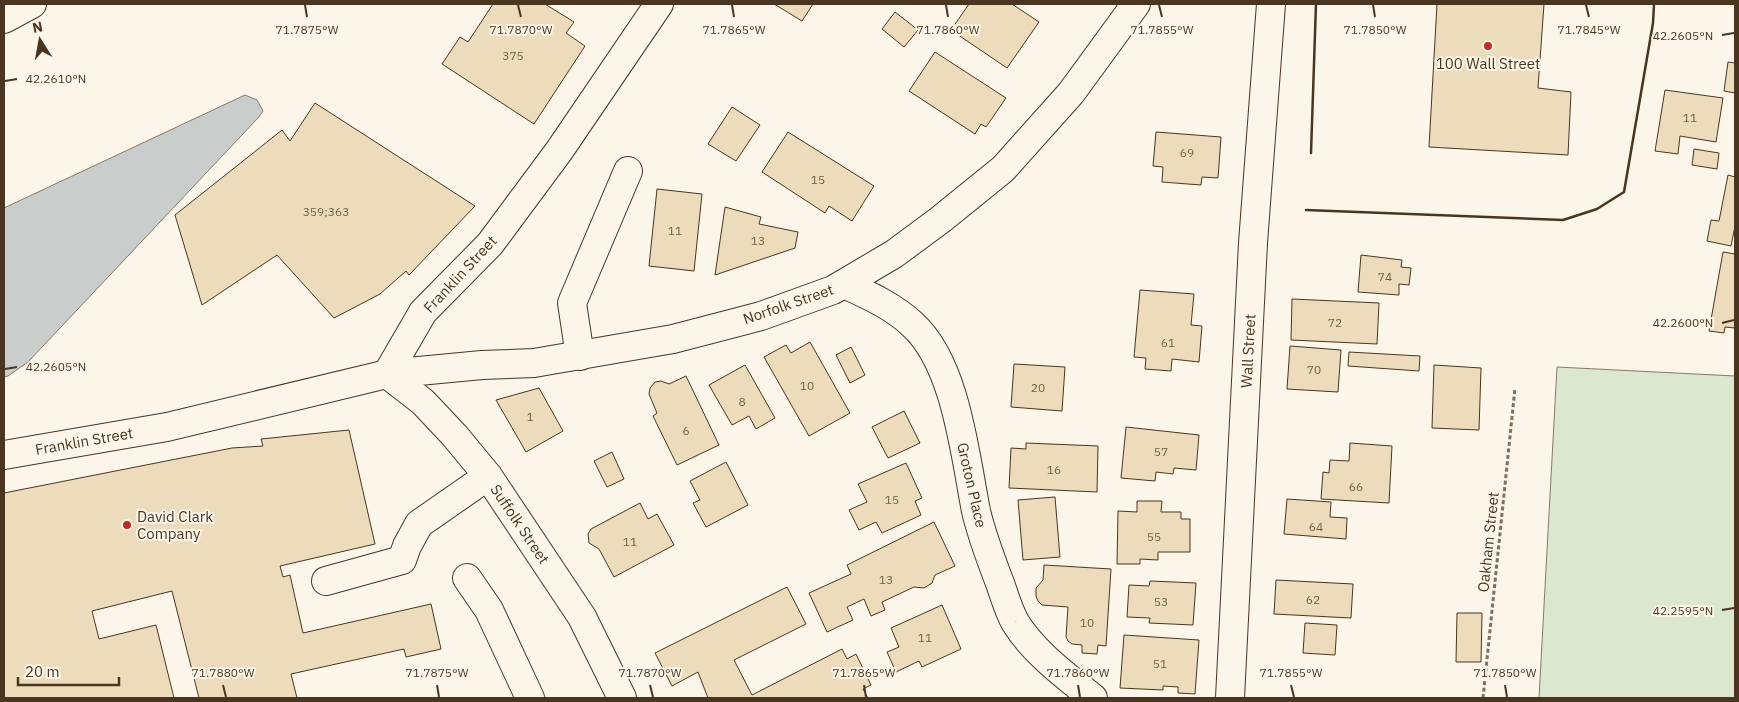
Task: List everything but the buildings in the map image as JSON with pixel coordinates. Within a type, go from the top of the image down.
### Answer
[{"type":"street","points":[[4,18],[32,4]]},
{"type":"street","name":"Franklin Street","points":[[4,455],[167,426],[387,374],[423,312],[490,244],[559,151],[659,4]]},
{"type":"street","name":"Norfolk Street","points":[[387,374],[534,363],[580,356],[673,338],[761,316],[821,296],[894,254],[1003,169],[1071,93],[1136,4]]},
{"type":"street","name":"Wall Street","points":[[1230,698],[1253,242],[1271,4]]},
{"type":"street","points":[[580,356],[572,303],[628,171]]},
{"type":"street","name":"Groton Place","points":[[844,284],[878,300],[903,316],[914,325],[931,347],[944,373],[965,452],[977,514],[990,558],[1014,621],[1037,649],[1093,698]]},
{"type":"street","name":"Suffolk Street","points":[[387,374],[423,402],[455,436],[488,476],[582,617],[622,698]]},
{"type":"street","points":[[326,581],[402,560],[419,524],[488,476]]},
{"type":"street","points":[[466,578],[488,610],[530,698]]},
{"type":"path","name":"Oakham Street","points":[[1483,698],[1515,388]]},
{"type":"green space","points":[[1557,367],[1735,376],[1735,698],[1539,698]]},
{"type":"shaded area","points":[[245,95],[257,100],[263,111],[258,118],[28,362],[4,377],[4,208]]},
{"type":"wall","points":[[1311,153],[1316,4]]},
{"type":"wall","points":[[1306,210],[1563,220],[1597,209],[1624,192],[1653,23],[1654,4]]},
{"type":"place","name":"100 Wall Street","points":[[1488,46]]},
{"type":"place","name":"David Clark Company","points":[[127,525]]}]
